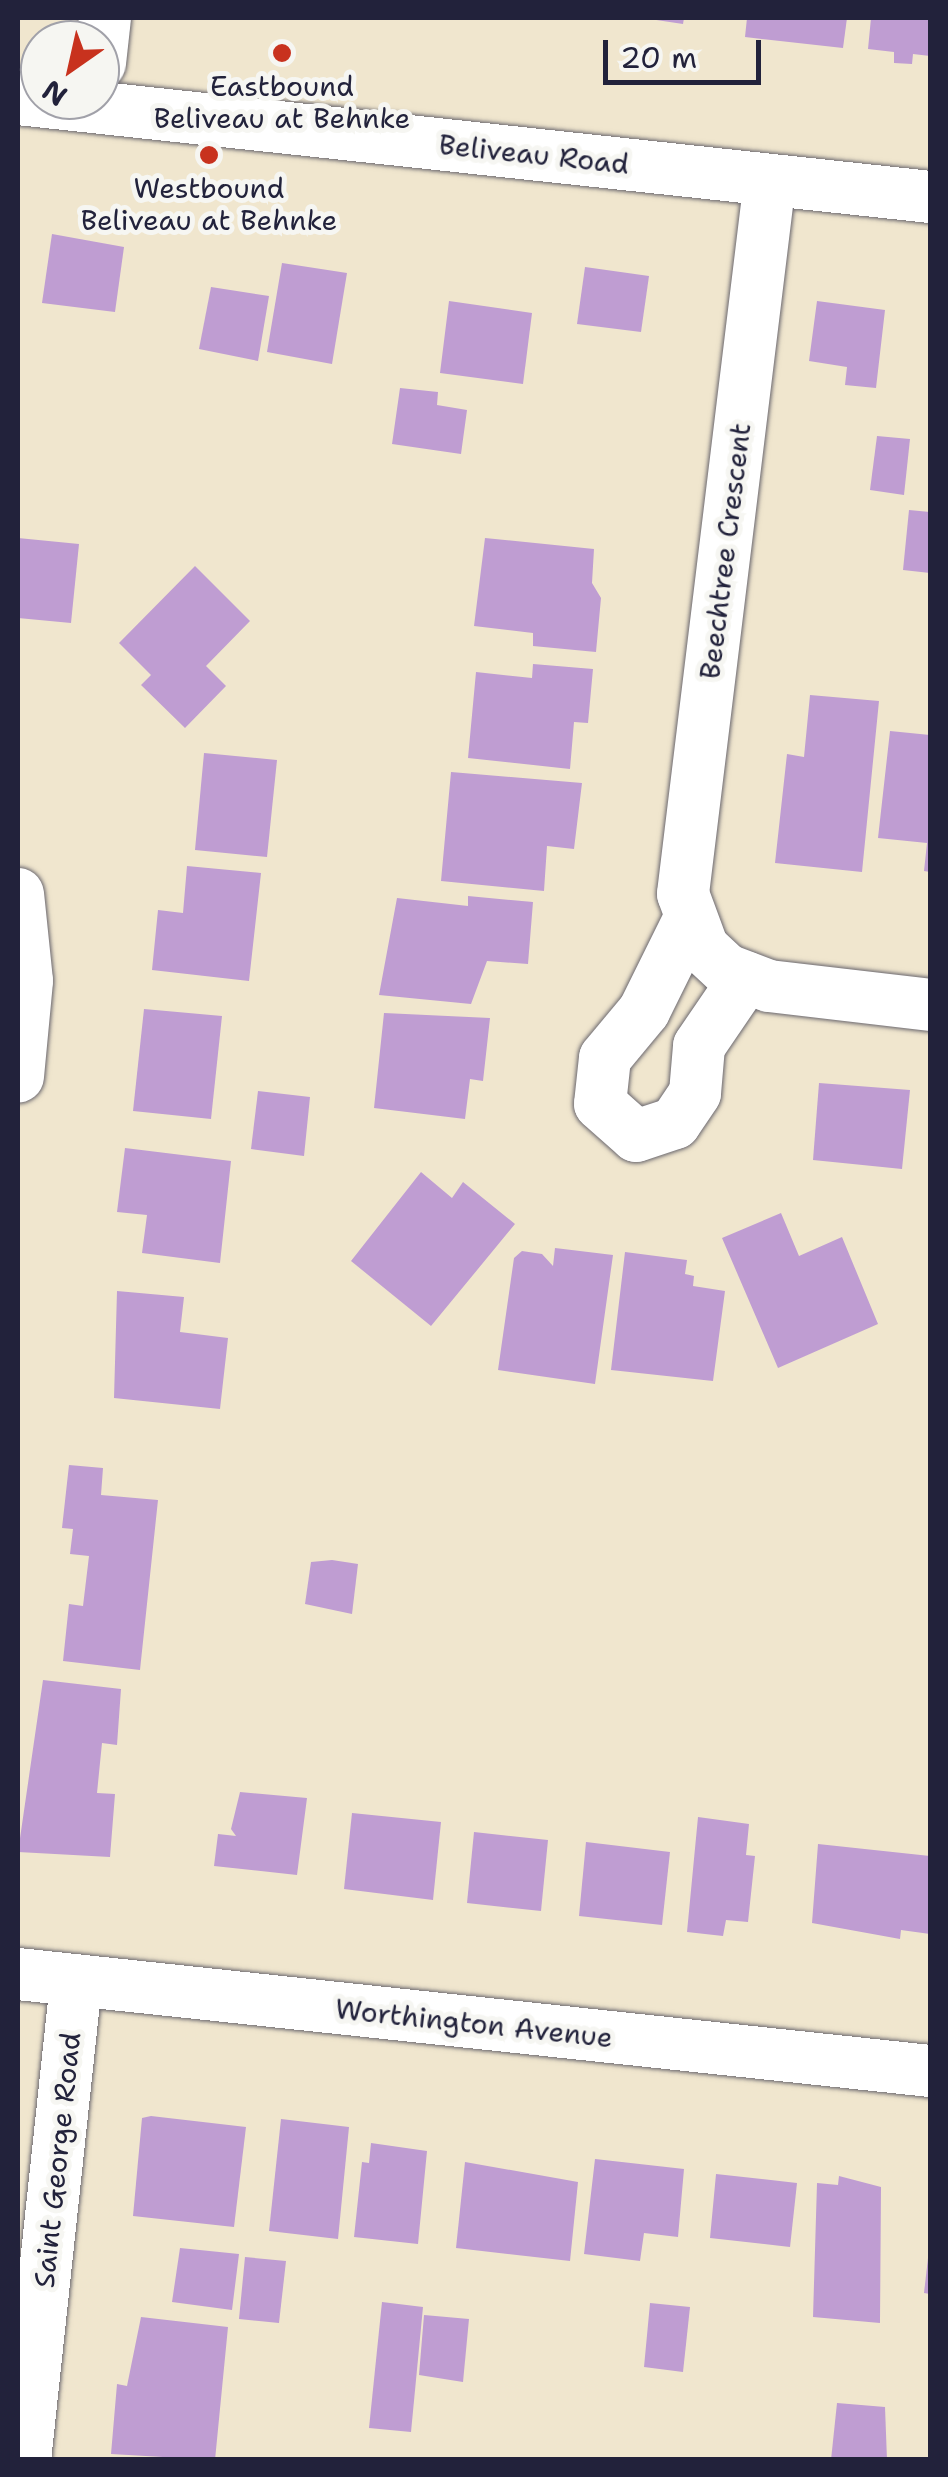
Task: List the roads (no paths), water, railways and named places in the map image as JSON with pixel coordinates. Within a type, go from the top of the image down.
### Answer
[{"type":"street","name":"Beliveau Road","points":[[120,93],[770,180],[930,197]]},
{"type":"street","name":"Beechtree Crescent","points":[[688,922],[682,894],[770,180]]},
{"type":"street","points":[[18,894],[27,981],[18,1077]]},
{"type":"street","points":[[688,922],[703,948],[746,978],[769,986],[930,1005]]},
{"type":"street","points":[[688,922],[644,1011],[605,1058],[600,1104],[636,1136],[675,1123],[695,1093],[699,1046],[746,978]]},
{"type":"street","name":"Worthington Avenue","points":[[18,1974],[930,2071]]},
{"type":"street","name":"Saint George Road","points":[[26,2460],[76,1980]]},
{"type":"place","name":"Eastbound Beliveau at Behnke","points":[[282,53]]},
{"type":"place","name":"Westbound Beliveau at Behnke","points":[[209,155]]}]
